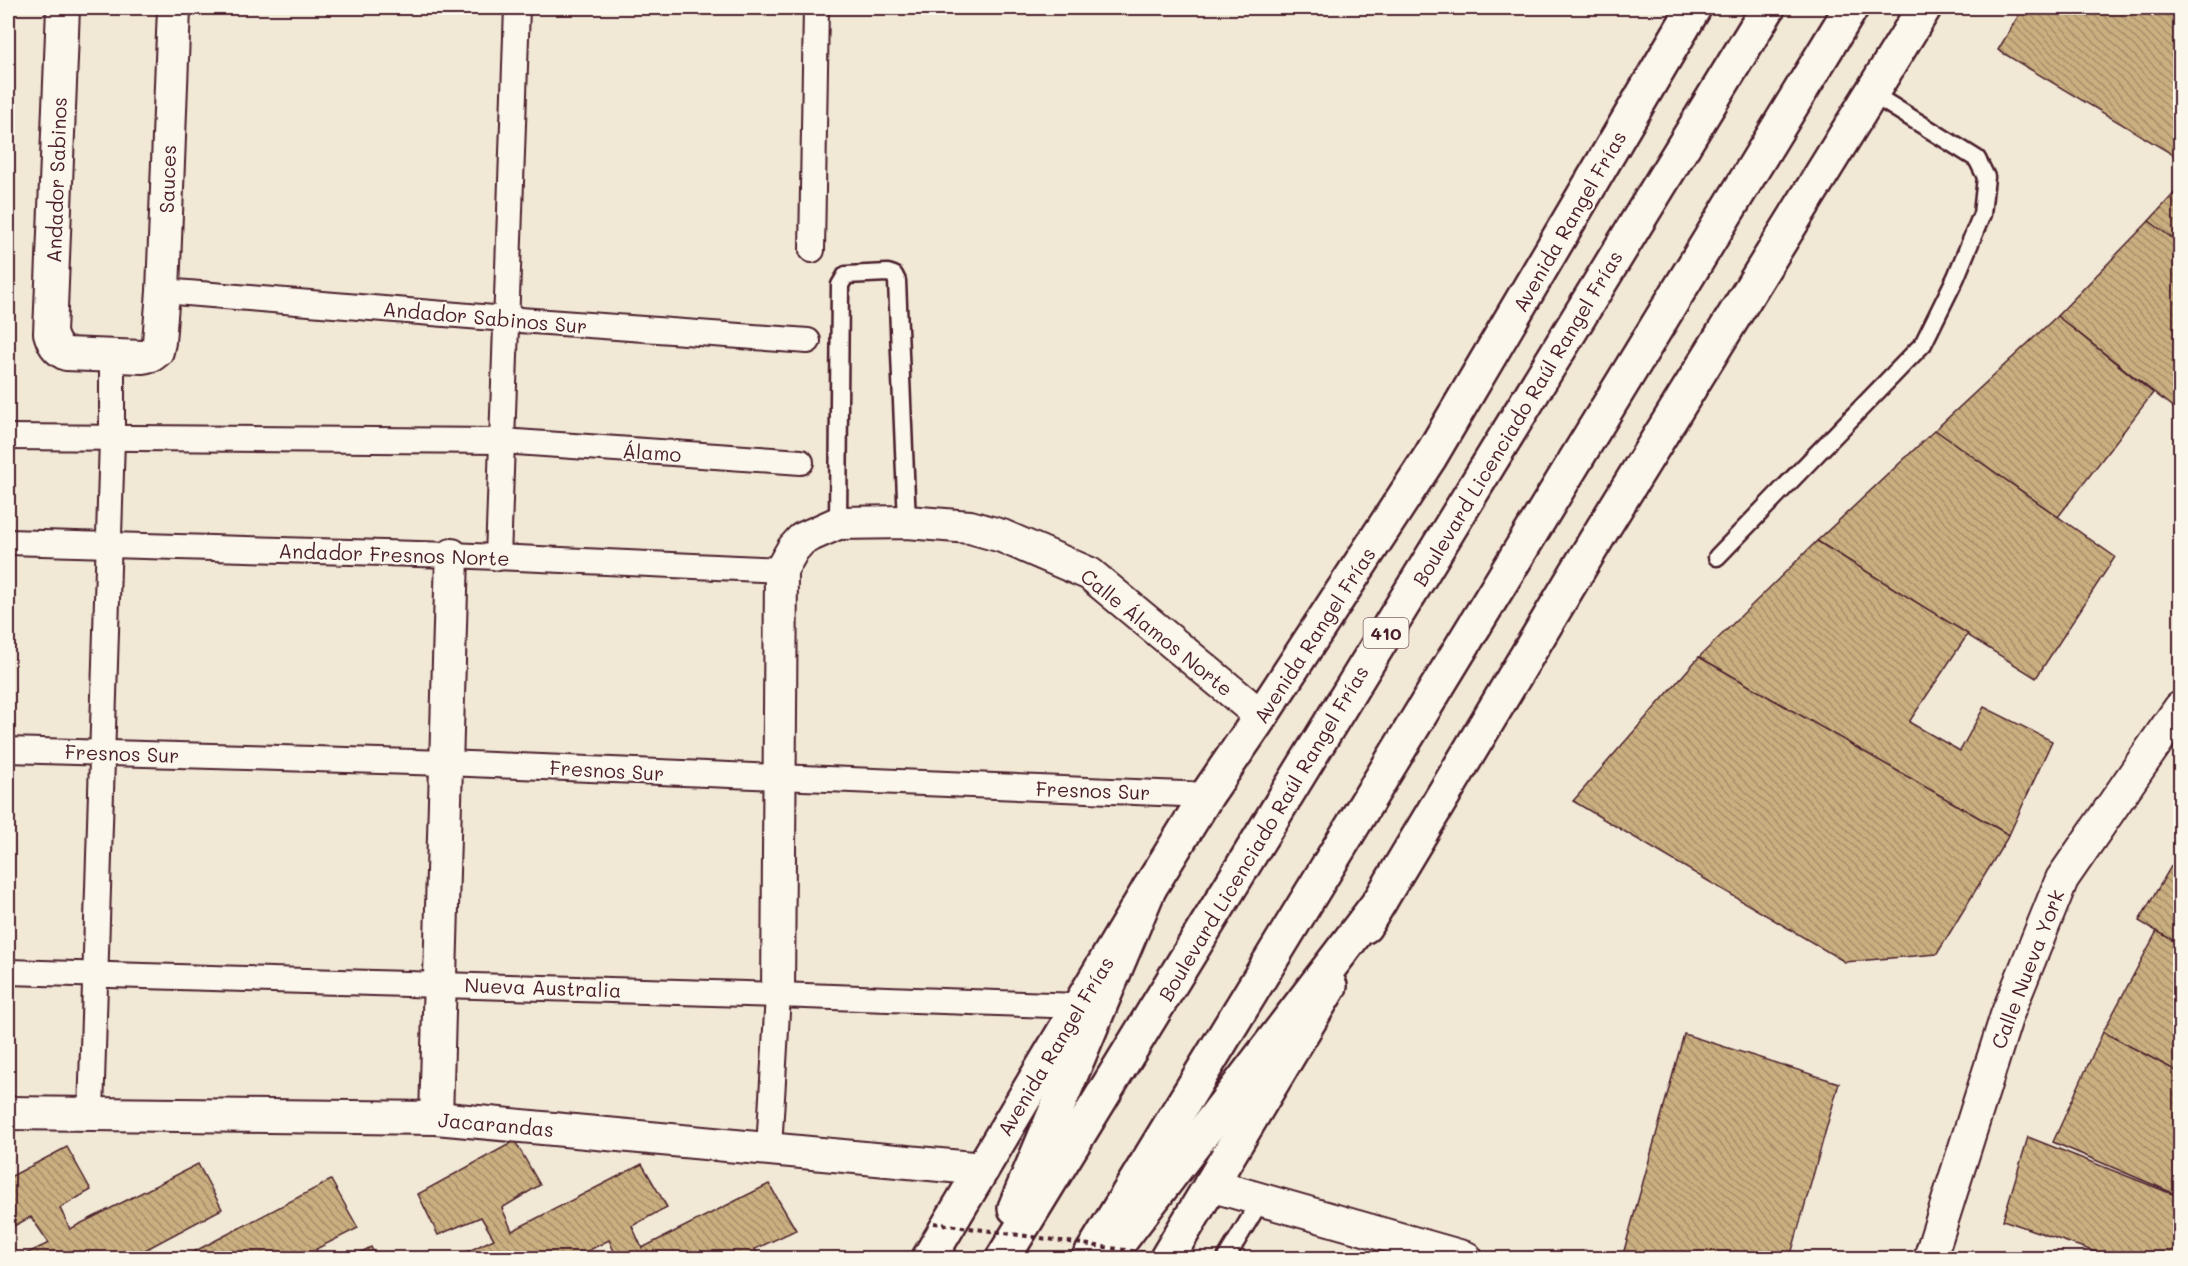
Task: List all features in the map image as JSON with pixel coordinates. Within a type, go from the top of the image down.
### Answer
[{"type":"main road","name":"Avenida Rangel Frías","points":[[929,1258],[1207,795],[1430,457],[1694,8]]},
{"type":"main road","name":"Boulevard Licenciado Raúl Rangel Frías","points":[[1003,1258],[1768,8]]},
{"type":"main road","points":[[1089,1258],[1851,8]]},
{"type":"main road","points":[[1167,1258],[1602,530],[1924,8]]},
{"type":"main road","points":[[993,1258],[1149,889]]},
{"type":"main road","points":[[1107,1258],[1380,901]]},
{"type":"street","name":"Andador Sabinos","points":[[63,8],[50,333],[52,342],[59,350],[74,355],[112,356]]},
{"type":"street","name":"Sauces","points":[[112,356],[143,357],[157,351],[163,291],[174,8]]},
{"type":"street","points":[[498,558],[517,8]]},
{"type":"street","points":[[812,250],[816,8]]},
{"type":"street","name":"Andador Sabinos Sur","points":[[163,291],[808,341]]},
{"type":"street","points":[[91,1113],[112,439],[112,356]]},
{"type":"street","points":[[8,437],[502,441]]},
{"type":"street","name":"Álamo","points":[[502,441],[801,462]]},
{"type":"street","name":"Calle Álamos Norte","points":[[838,523],[907,522],[970,527],[1002,536],[1090,574],[1261,716]]},
{"type":"street","points":[[769,1149],[778,995],[781,570],[793,549],[802,539],[838,523]]},
{"type":"street","name":"Andador Fresnos Norte","points":[[8,542],[452,555],[781,570]]},
{"type":"street","points":[[436,1118],[452,555]]},
{"type":"street","name":"Calle Nueva York","points":[[1930,1258],[2007,1015],[2062,879],[2181,708]]},
{"type":"street","name":"Fresnos Sur","points":[[8,750],[446,763],[1207,795]]},
{"type":"street","name":"Nueva Australia","points":[[8,972],[1079,1006]]},
{"type":"street","name":"Jacarandas","points":[[8,1113],[436,1118],[982,1169]]},
{"type":"street","points":[[1210,1185],[1466,1258]]},
{"type":"lane","points":[[1717,557],[1923,344],[1956,277],[1982,214],[1986,177],[1977,159],[1871,93]]},
{"type":"lane","points":[[838,523],[840,285],[846,274],[888,273],[894,275],[897,281],[907,522]]},
{"type":"lane","points":[[1226,1258],[1261,1200]]},
{"type":"path","points":[[934,1223],[1182,1258]]},
{"type":"building","points":[[2023,8],[2180,8],[2180,159],[1998,50]]},
{"type":"building","points":[[2180,187],[2180,245],[2149,221]]},
{"type":"building","points":[[2149,221],[2180,244],[2179,412],[2057,316]]},
{"type":"building","points":[[2057,316],[2153,393],[2058,517],[1935,430]]},
{"type":"building","points":[[1935,430],[2115,557],[2036,678],[1817,541]]},
{"type":"building","points":[[1817,541],[1968,634],[1909,722],[1960,751],[1984,707],[2052,741],[2009,835],[1699,657]]},
{"type":"building","points":[[1699,657],[2009,835],[1937,954],[1845,962],[1573,801]]},
{"type":"building","points":[[2180,851],[2180,945],[2139,921]]},
{"type":"building","points":[[2157,931],[2180,945],[2180,1073],[2103,1032]]},
{"type":"building","points":[[2103,1032],[2180,1073],[2180,1196],[2053,1142]]},
{"type":"building","points":[[1684,1034],[1839,1083],[1790,1258],[1622,1258]]},
{"type":"building","points":[[2028,1137],[2180,1197],[2180,1258],[2113,1258],[2003,1220]]},
{"type":"building","points":[[515,1141],[540,1185],[502,1208],[512,1231],[642,1164],[667,1207],[632,1226],[642,1248],[769,1184],[796,1230],[755,1249],[760,1258],[617,1258],[609,1240],[574,1258],[454,1258],[494,1239],[481,1217],[438,1235],[418,1194]]},
{"type":"building","points":[[67,1147],[91,1190],[60,1208],[70,1229],[198,1164],[222,1209],[130,1258],[17,1258],[49,1243],[31,1217],[8,1229],[8,1178]]},
{"type":"building","points":[[331,1180],[358,1228],[316,1249],[320,1258],[182,1258]]},
{"type":"building","points":[[371,1247],[377,1258],[350,1258]]}]
